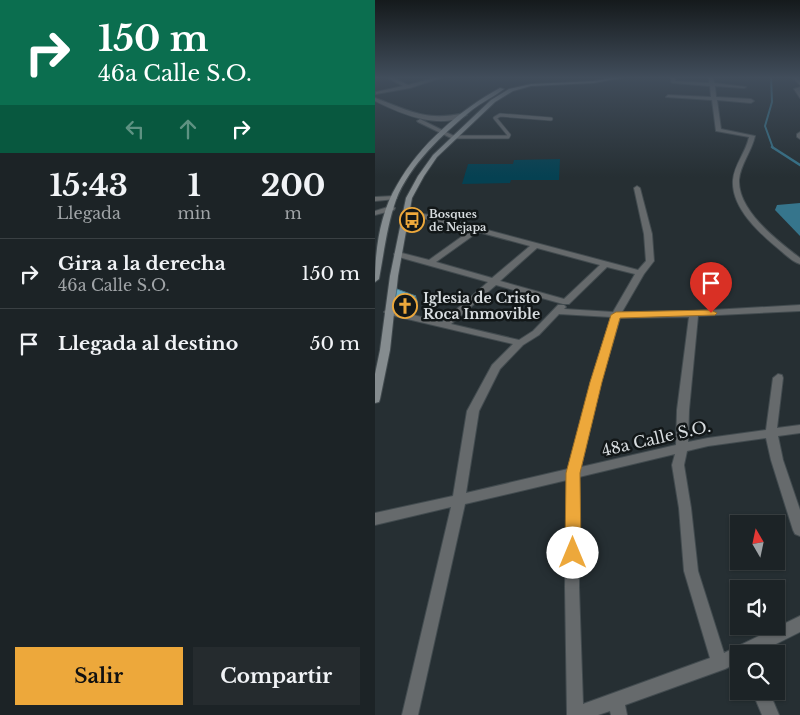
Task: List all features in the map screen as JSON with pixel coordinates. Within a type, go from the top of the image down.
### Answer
[{"type":"main road","points":[[375,275],[394,198],[412,169],[442,134],[471,110]]},
{"type":"main road","points":[[375,398],[385,350],[398,254],[409,198],[435,156],[453,136],[482,110]]},
{"type":"street","points":[[387,110],[399,116],[423,119],[443,119],[465,115]]},
{"type":"street","points":[[399,110],[423,119],[442,134],[453,136]]},
{"type":"street","points":[[716,110],[718,130],[752,136],[751,147],[736,180],[740,199],[762,230],[800,262]]},
{"type":"street","points":[[637,188],[648,234],[650,261],[640,273],[616,315],[596,382],[573,473],[572,588],[575,715],[617,708],[730,658]]},
{"type":"street","points":[[375,199],[394,198]]},
{"type":"street","points":[[375,213],[391,208]]},
{"type":"street","points":[[406,213],[477,229],[640,273]]},
{"type":"street","points":[[430,263],[477,229]]},
{"type":"street","points":[[445,324],[535,245]]},
{"type":"street","points":[[398,254],[566,302]]},
{"type":"street","points":[[410,715],[459,500],[473,411],[496,366],[520,343],[535,333],[605,264]]},
{"type":"street","points":[[557,311],[616,315],[694,314],[800,308]]},
{"type":"street","points":[[389,312],[520,343]]},
{"type":"street","points":[[694,314],[683,410],[683,449],[678,465],[685,508],[691,571],[719,663]]},
{"type":"street","points":[[778,378],[771,432],[779,469],[800,530]]},
{"type":"street","name":"48a Calle S.O.","points":[[375,519],[708,442],[800,428]]},
{"type":"street","points":[[757,645],[800,624]]},
{"type":"street","points":[[764,700],[771,715]]},
{"type":"lane","points":[[453,136],[508,137],[507,132],[496,122],[495,118],[500,115],[551,118]]},
{"type":"shaded area","points":[[560,159],[559,180],[511,180],[510,183],[462,184],[468,164],[513,164],[514,160]]},
{"type":"shaded area","points":[[800,203],[800,236],[775,210],[777,205]]},
{"type":"building","points":[[397,289],[416,296],[405,305],[395,301]]},
{"type":"waterway","points":[[770,110],[765,126],[773,148]]},
{"type":"waterway","points":[[773,148],[800,165]]},
{"type":"place","name":"Bosques de Nejapa","points":[[412,220]]},
{"type":"place","name":"Iglesia de Cristo Roca Inmovible","points":[[405,306]]},
{"type":"route","points":[[573,553],[573,473],[596,382],[616,315],[711,313]]}]
